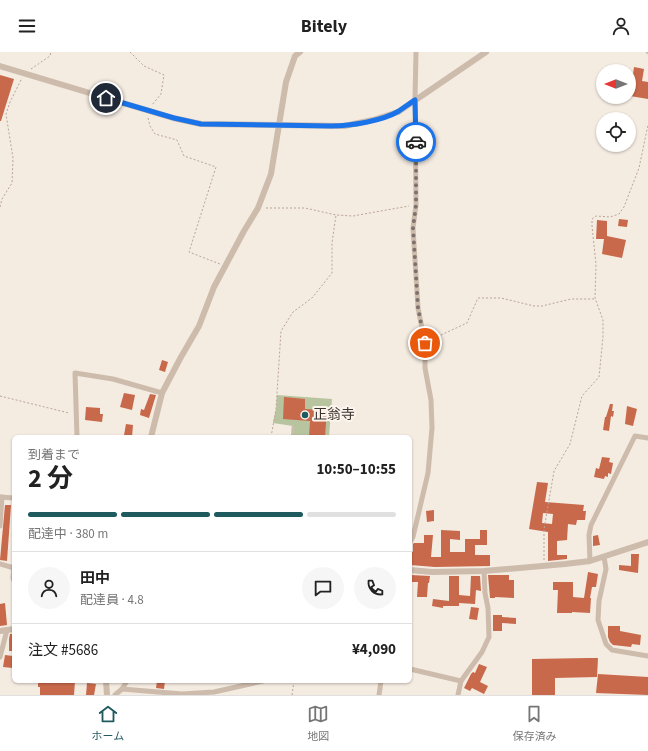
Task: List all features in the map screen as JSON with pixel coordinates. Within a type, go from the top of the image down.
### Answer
[{"type":"street","points":[[152,435],[162,393],[199,326],[224,266],[258,208],[271,174],[286,82],[295,56],[300,52]]},
{"type":"street","points":[[412,539],[428,473],[432,428],[431,400],[425,368],[425,343],[418,308],[413,228],[416,205],[416,52]]},
{"type":"street","points":[[0,66],[147,110],[201,124],[344,126],[373,120],[398,112],[486,52]]},
{"type":"street","points":[[77,435],[75,373],[113,379],[162,393]]},
{"type":"street","points":[[590,561],[589,535],[591,525],[635,436],[648,438]]},
{"type":"street","points":[[0,526],[1,497],[12,498]]},
{"type":"street","points":[[412,570],[432,572],[484,571],[590,561],[648,542]]},
{"type":"street","points":[[604,557],[606,569],[599,601],[598,620],[606,644],[612,650],[648,656]]},
{"type":"street","points":[[0,564],[12,567]]},
{"type":"street","points":[[458,695],[461,681],[482,652],[489,637],[484,571]]},
{"type":"street","points":[[0,631],[12,629]]},
{"type":"street","points":[[0,657],[7,630]]},
{"type":"street","points":[[412,669],[461,681]]},
{"type":"street","points":[[106,683],[107,695]]},
{"type":"street","points":[[116,695],[126,683]]},
{"type":"street","points":[[122,689],[182,694],[214,692],[240,683]]},
{"type":"street","points":[[379,695],[381,683]]},
{"type":"lane","points":[[292,435],[293,426]]},
{"type":"path","points":[[0,207],[2,199],[12,183],[13,158],[6,114],[10,102],[24,74],[50,56],[51,52]]},
{"type":"path","points":[[130,52],[144,66],[164,75],[161,94],[147,110],[150,126],[155,134],[177,140],[184,156],[216,167],[189,252],[224,266]]},
{"type":"path","points":[[544,566],[544,528],[554,471],[570,444],[582,396],[599,377],[603,320],[595,298],[596,264],[592,219],[596,216],[610,217],[619,214],[624,207],[639,168],[648,125]]},
{"type":"path","points":[[258,208],[305,208],[353,216],[416,205]]},
{"type":"path","points":[[271,435],[276,409],[281,331],[294,312],[312,298],[332,273],[332,243],[336,214]]},
{"type":"path","points":[[425,343],[452,329],[468,323],[478,298],[501,298],[534,306],[542,306],[571,299],[595,298]]},
{"type":"path","points":[[0,396],[76,415]]},
{"type":"path","points":[[292,695],[294,683]]},
{"type":"green space","points":[[277,395],[332,399],[329,435],[292,435],[293,426],[273,423]]},
{"type":"building","points":[[636,67],[644,69],[642,81],[648,82],[648,99],[636,97]]},
{"type":"building","points":[[0,75],[14,79],[1,121],[0,121]]},
{"type":"building","points":[[619,219],[628,220],[627,227],[618,226]]},
{"type":"building","points":[[597,220],[607,221],[607,236],[626,240],[622,258],[602,254],[604,239],[596,239]]},
{"type":"building","points":[[162,360],[168,362],[165,372],[159,370]]},
{"type":"building","points":[[124,393],[135,395],[132,410],[120,407]]},
{"type":"building","points":[[150,394],[156,395],[149,418],[140,415],[141,409],[144,410]]},
{"type":"building","name":"正翁寺","points":[[284,397],[305,399],[305,409],[327,410],[325,435],[309,435],[310,421],[283,419]]},
{"type":"building","points":[[610,404],[613,404],[612,411],[614,411],[613,417],[611,416],[609,431],[603,430],[605,417]]},
{"type":"building","points":[[627,406],[637,409],[633,426],[625,424]]},
{"type":"building","points":[[86,407],[100,408],[100,414],[103,414],[102,422],[85,420]]},
{"type":"building","points":[[126,424],[133,425],[132,435],[124,435]]},
{"type":"building","points":[[602,457],[610,458],[609,462],[613,463],[611,474],[608,473],[608,477],[605,476],[604,479],[594,477],[596,468],[599,469]]},
{"type":"building","points":[[537,482],[548,483],[545,502],[584,505],[583,511],[586,511],[585,520],[577,520],[576,525],[568,524],[567,540],[557,541],[557,555],[567,555],[567,559],[548,561],[548,532],[529,529]],"holes":[[[543,513],[553,514],[552,524],[542,523]]]},
{"type":"building","points":[[5,505],[11,505],[7,561],[0,560]]},
{"type":"building","points":[[434,510],[434,521],[427,522],[426,511]]},
{"type":"building","points":[[441,530],[460,531],[460,540],[450,539],[450,552],[465,552],[465,539],[480,539],[480,530],[487,530],[487,545],[475,545],[475,555],[490,555],[490,566],[435,567],[412,565],[413,544],[424,543],[424,535],[433,535],[431,557],[441,557]]},
{"type":"building","points":[[598,535],[600,545],[593,546],[593,536]]},
{"type":"building","points":[[631,554],[639,554],[638,573],[619,570],[619,565],[631,566]]},
{"type":"building","points":[[588,572],[598,574],[596,587],[592,587],[590,613],[557,613],[558,590],[553,590],[553,582],[573,582],[573,597],[584,598]]},
{"type":"building","points":[[412,575],[430,576],[427,597],[417,597],[418,582],[412,582]]},
{"type":"building","points":[[488,575],[509,575],[509,580],[514,580],[514,598],[490,598]]},
{"type":"building","points":[[449,576],[459,576],[459,595],[470,596],[471,576],[480,576],[481,591],[476,590],[475,604],[459,603],[459,606],[443,606],[443,608],[432,606],[433,599],[449,601]]},
{"type":"building","points":[[5,603],[7,625],[0,626],[0,604]]},
{"type":"building","points":[[471,607],[479,608],[477,620],[469,619]]},
{"type":"building","points":[[493,615],[516,618],[516,624],[502,623],[502,631],[493,631]]},
{"type":"building","points":[[608,626],[620,626],[620,631],[641,635],[640,645],[632,644],[631,647],[613,645],[608,637]]},
{"type":"building","points":[[10,634],[12,634],[12,651],[9,651]]},
{"type":"building","points":[[5,655],[12,656],[12,668],[3,667]]},
{"type":"building","points":[[598,658],[597,677],[555,678],[555,695],[532,695],[532,659]]},
{"type":"building","points":[[479,664],[487,667],[480,682],[488,686],[484,694],[472,688],[470,691],[464,688],[471,674],[473,672],[475,673]]},
{"type":"building","points":[[598,674],[648,677],[648,695],[596,693]]},
{"type":"building","points":[[38,683],[75,683],[74,695],[40,695],[40,687],[38,687]]},
{"type":"building","points":[[87,683],[96,684],[94,695],[86,695]]},
{"type":"building","points":[[157,683],[165,683],[164,689],[156,688]]},
{"type":"way so far","points":[[416,142],[416,205],[413,228],[418,308],[425,343]]},
{"type":"place","name":"正翁寺","points":[[305,415]]},
{"type":"route","points":[[106,98],[174,118],[201,124],[331,126],[344,126],[373,120],[398,112],[415,100],[416,142]]}]
